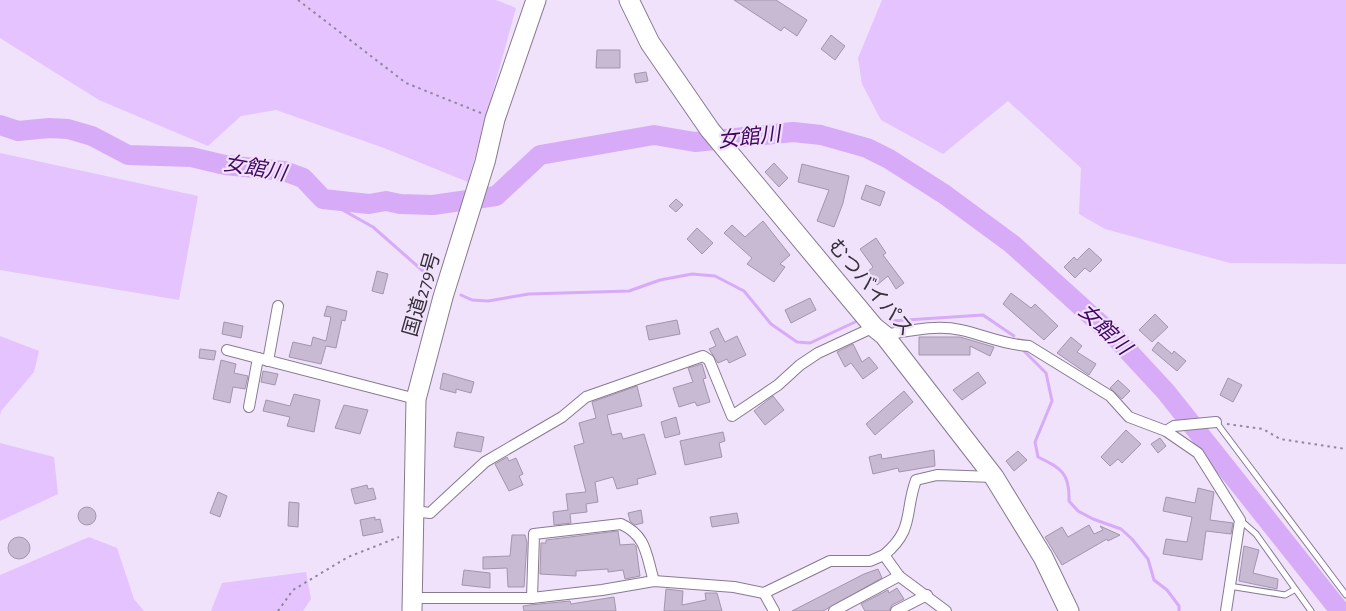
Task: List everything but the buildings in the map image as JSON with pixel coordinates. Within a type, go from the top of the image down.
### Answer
[{"type":"highway","name":"国道279号","points":[[412,605],[415,532],[416,399],[485,162],[495,119],[536,0]]},
{"type":"highway","name":"むつバイパス","points":[[629,0],[650,43],[710,130],[879,331],[994,477],[1043,556],[1069,611]]},
{"type":"street","points":[[249,407],[278,306]]},
{"type":"street","points":[[414,511],[430,513],[485,462],[562,417],[586,397],[703,356],[710,360],[732,416],[778,385],[800,365],[818,354],[879,331],[959,329],[1013,345],[1029,346],[1110,396],[1129,417],[1170,428],[1212,422]]},
{"type":"street","points":[[227,350],[416,399]]},
{"type":"street","points":[[1170,428],[1198,452],[1240,520],[1226,611]]},
{"type":"street","points":[[412,605],[532,598],[602,590],[654,581],[734,587],[764,593],[830,561],[870,561],[884,555],[897,544],[906,530],[916,480],[937,475],[994,477]]},
{"type":"street","points":[[532,598],[534,534],[621,524],[632,530],[642,539],[654,581]]},
{"type":"street","points":[[884,555],[899,576],[946,611]]},
{"type":"street","points":[[834,611],[899,576]]},
{"type":"street","points":[[764,593],[774,611]]},
{"type":"street","points":[[896,611],[927,595]]},
{"type":"lane","points":[[1212,422],[1346,595]]},
{"type":"lane","points":[[1240,520],[1256,534],[1310,611]]},
{"type":"lane","points":[[1229,586],[1284,595],[1294,590]]},
{"type":"path","points":[[298,0],[406,83],[495,119]]},
{"type":"path","points":[[1212,422],[1263,429],[1280,439],[1346,449]]},
{"type":"path","points":[[278,611],[294,590],[348,556],[415,532]]},
{"type":"shaded area","points":[[0,0],[496,0],[516,8],[468,182],[384,148],[276,110],[241,116],[208,146],[99,100],[0,38]]},
{"type":"shaded area","points":[[882,0],[1346,0],[1346,264],[1230,263],[1105,229],[1079,214],[1081,168],[1008,101],[943,154],[881,120],[862,84],[858,58]]},
{"type":"shaded area","points":[[0,153],[198,196],[179,300],[0,270]]},
{"type":"shaded area","points":[[0,336],[39,351],[34,372],[1,411],[0,416]]},
{"type":"shaded area","points":[[0,443],[54,457],[58,494],[0,521]]},
{"type":"shaded area","points":[[89,537],[117,548],[134,599],[144,611],[0,611],[0,575]]},
{"type":"shaded area","points":[[306,572],[311,599],[303,611],[211,611],[222,583]]},
{"type":"waterway","name":"女館川","points":[[0,125],[18,131],[49,128],[68,129],[92,136],[128,155],[191,157],[225,165],[284,171],[303,178],[323,199],[369,204],[386,201],[400,204],[433,205],[496,196],[540,155],[654,135],[695,142],[793,132],[821,135],[867,148],[889,159],[944,194],[1012,244],[1117,339],[1166,392],[1340,611]]},
{"type":"waterway","points":[[323,199],[373,227],[423,271]]},
{"type":"waterway","points":[[461,295],[472,300],[488,301],[529,294],[629,291],[660,280],[692,274],[715,276],[744,291],[771,324],[797,342],[810,343],[855,322]]},
{"type":"waterway","points":[[891,321],[983,315],[1014,336]]},
{"type":"waterway","points":[[1024,351],[1046,373],[1052,401],[1035,442],[1038,457],[1058,468],[1066,478],[1069,501],[1078,511],[1093,519],[1121,529],[1132,539],[1148,559],[1154,580],[1167,590],[1179,606],[1179,611]]}]
